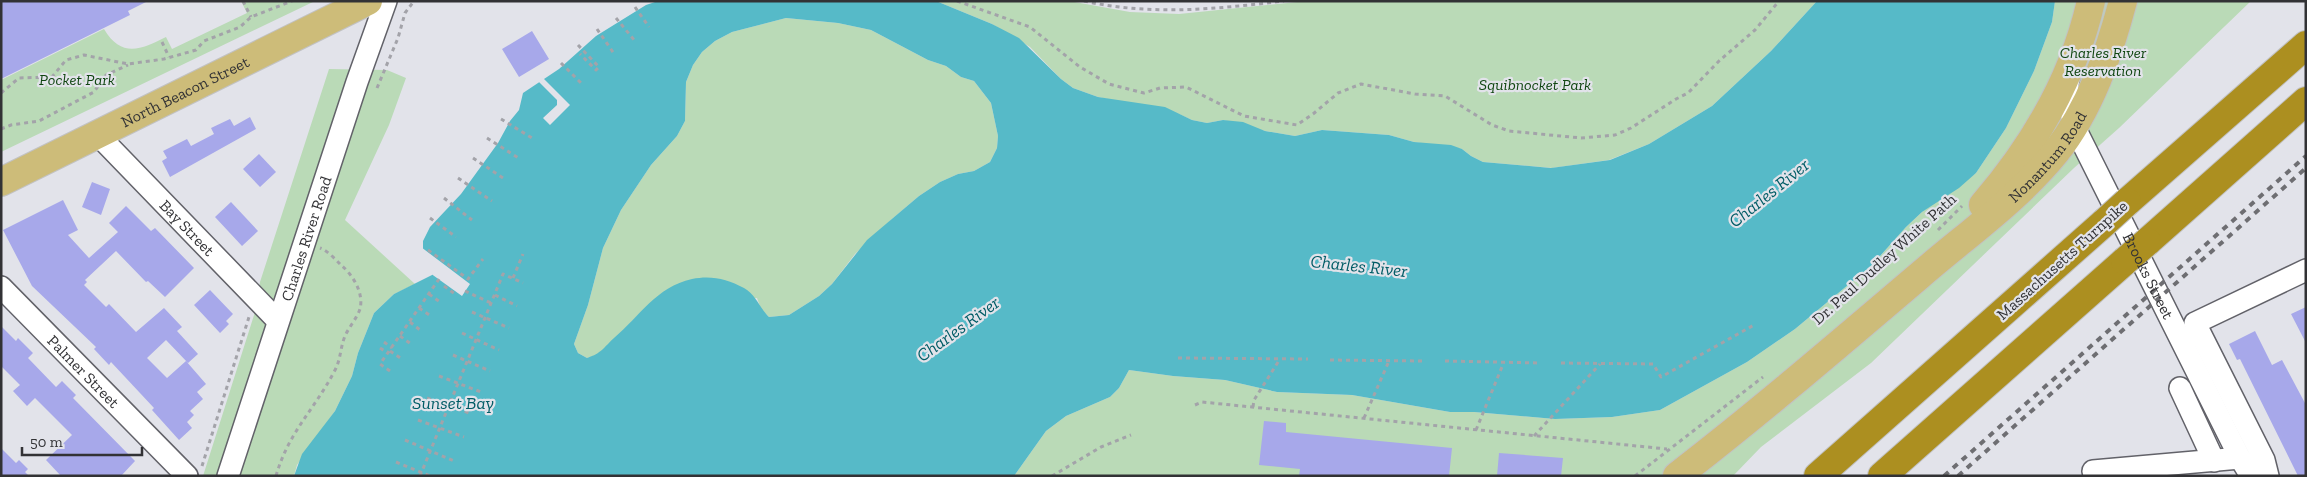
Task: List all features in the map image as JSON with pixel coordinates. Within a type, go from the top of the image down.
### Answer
[{"type":"highway","name":"Massachusetts Turnpike","points":[[1818,476],[2306,45]]},
{"type":"highway","points":[[1882,476],[2306,101]]},
{"type":"main road","name":"North Beacon Street","points":[[1,182],[368,1]]},
{"type":"main road","name":"Nonantum Road","points":[[1920,275],[1984,204],[2017,162],[2044,119],[2069,68],[2090,1]]},
{"type":"main road","name":"Nonantum Road","points":[[1677,476],[1800,378],[2018,192],[2056,152],[2074,126],[2098,74],[2123,1]]},
{"type":"street","name":"Charles River Road","points":[[228,476],[357,82],[386,1]]},
{"type":"street","name":"Brooks Street","points":[[2069,68],[2067,93],[2074,126],[2245,467]]},
{"type":"street","name":"Bay Street","points":[[97,134],[278,321]]},
{"type":"street","name":"Brooks Street","points":[[2268,476],[2264,460],[2195,323],[2306,270]]},
{"type":"street","name":"Palmer Street","points":[[1,287],[194,475]]},
{"type":"street","points":[[2180,388],[2214,460]]},
{"type":"street","points":[[2093,471],[2214,460],[2245,467]]},
{"type":"path","points":[[243,1],[251,17]]},
{"type":"path","points":[[1,129],[11,125],[39,121],[94,92],[106,76],[128,64],[196,50],[204,41],[240,27],[251,17],[292,1]]},
{"type":"path","points":[[377,88],[398,38],[405,14],[414,1]]},
{"type":"path","points":[[958,1],[1030,28],[1080,67],[1110,84],[1144,93],[1160,88],[1186,87],[1244,116],[1297,125],[1338,93],[1361,84],[1415,94],[1445,96],[1492,125],[1510,131],[1581,138],[1615,135],[1631,128],[1688,93],[1719,61],[1755,30],[1780,1]]},
{"type":"path","points":[[1084,1],[1130,8],[1179,11],[1284,1]]},
{"type":"path","points":[[635,7],[648,27]]},
{"type":"path","points":[[616,18],[635,41]]},
{"type":"path","points":[[597,29],[615,55]]},
{"type":"path","points":[[162,42],[168,57]]},
{"type":"path","points":[[578,45],[599,66],[596,70],[580,54]]},
{"type":"path","points":[[1,93],[19,78],[52,78],[66,60],[84,55],[128,64]]},
{"type":"path","points":[[561,63],[584,84]]},
{"type":"path","points":[[501,119],[532,138]]},
{"type":"path","points":[[487,138],[520,159]]},
{"type":"path","points":[[473,158],[506,180]]},
{"type":"path","points":[[458,178],[492,201]]},
{"type":"path","points":[[444,198],[472,220]]},
{"type":"path","name":"Dr. Paul Dudley White Path","points":[[1935,233],[1968,200]]},
{"type":"path","points":[[430,218],[456,237]]},
{"type":"path","points":[[276,476],[282,454],[334,372],[341,358],[344,338],[360,309],[356,282],[345,268],[324,249],[320,248]]},
{"type":"path","points":[[428,250],[468,280],[483,259]]},
{"type":"path","points":[[513,278],[523,254]]},
{"type":"path","points":[[420,474],[504,274],[523,283]]},
{"type":"path","points":[[390,371],[380,364],[439,280]]},
{"type":"path","points":[[444,286],[456,294]]},
{"type":"path","points":[[465,291],[491,304]]},
{"type":"path","points":[[429,294],[440,302]]},
{"type":"path","points":[[494,295],[517,306]]},
{"type":"path","points":[[420,308],[431,316]]},
{"type":"path","points":[[472,312],[509,328]]},
{"type":"path","points":[[194,475],[250,316]]},
{"type":"path","points":[[410,322],[420,330]]},
{"type":"path","points":[[1561,363],[1653,364],[1661,377],[1754,325]]},
{"type":"path","points":[[462,333],[499,350]]},
{"type":"path","points":[[400,336],[411,344]]},
{"type":"path","points":[[384,342],[390,351]]},
{"type":"path","points":[[380,348],[390,351],[402,359]]},
{"type":"path","points":[[453,355],[490,372]]},
{"type":"path","points":[[1178,358],[1308,360]]},
{"type":"path","points":[[1253,407],[1254,400],[1280,359]]},
{"type":"path","points":[[1330,360],[1424,361]]},
{"type":"path","points":[[1364,418],[1389,361]]},
{"type":"path","points":[[1445,361],[1540,363]]},
{"type":"path","points":[[1476,430],[1504,362]]},
{"type":"path","points":[[1534,436],[1600,364]]},
{"type":"path","points":[[1635,476],[1767,374]]},
{"type":"path","points":[[439,376],[481,392]]},
{"type":"path","points":[[427,398],[472,414]]},
{"type":"path","points":[[1195,405],[1202,402],[1668,450]]},
{"type":"path","points":[[418,420],[464,437]]},
{"type":"path","points":[[1052,476],[1101,447],[1131,435]]},
{"type":"path","points":[[405,440],[454,461]]},
{"type":"path","points":[[396,462],[420,474],[430,476]]},
{"type":"green space","name":"Pocket Park","points":[[241,1],[315,1],[1,152],[1,80],[104,29],[117,44],[124,48],[140,48],[166,37],[172,49],[247,13]]},
{"type":"green space","name":"Squibnocket Park","points":[[936,1],[1069,1],[1130,12],[1179,14],[1307,1],[1817,1],[1771,51],[1712,106],[1649,144],[1609,160],[1552,168],[1483,162],[1462,149],[1414,142],[1389,135],[1322,130],[1295,136],[1265,131],[1223,120],[1207,123],[1192,120],[1179,114],[1098,97],[1073,88],[1061,79],[1030,47],[992,24]]},
{"type":"green space","name":"Charles River Reservation","points":[[2055,1],[2251,1],[1871,363],[1761,447],[1733,476],[1014,476],[1046,431],[1066,416],[1110,397],[1119,388],[1129,370],[1225,380],[1277,392],[1352,395],[1450,412],[1474,412],[1555,419],[1612,417],[1660,410],[1747,362],[1795,329],[1872,265],[1922,212],[1976,173],[2006,128],[2034,71],[2052,22]]},
{"type":"green space","points":[[786,18],[838,23],[871,30],[928,60],[946,66],[961,77],[974,81],[991,103],[998,136],[997,148],[990,162],[974,171],[958,174],[940,182],[919,196],[855,254],[832,284],[819,296],[789,315],[769,317],[761,309],[757,298],[641,312],[598,355],[587,358],[578,353],[574,344],[588,305],[603,248],[621,210],[651,165],[677,136],[685,121],[686,82],[693,65],[702,52],[715,41],[732,32]]},
{"type":"green space","points":[[329,69],[387,70],[406,78],[389,125],[345,220],[415,284],[394,294],[374,313],[358,353],[352,376],[335,411],[297,465],[294,476],[203,476],[255,312],[260,282]]},
{"type":"water","points":[[658,1],[936,1],[992,24],[1019,38],[1061,79],[1073,88],[1098,97],[1165,107],[1192,120],[1207,123],[1223,120],[1243,122],[1265,131],[1295,136],[1322,130],[1389,135],[1414,142],[1451,145],[1462,149],[1483,162],[1551,168],[1610,160],[1649,144],[1712,106],[1771,51],[1817,1],[2055,1],[2052,22],[2034,71],[2006,128],[1976,173],[1959,188],[1922,212],[1872,265],[1795,329],[1747,362],[1660,410],[1612,417],[1555,419],[1474,412],[1450,412],[1352,395],[1277,392],[1225,380],[1129,370],[1119,388],[1110,397],[1066,416],[1046,431],[1014,476],[294,476],[302,454],[335,411],[352,376],[358,353],[374,313],[394,294],[432,275],[437,269],[423,250],[423,241],[430,227],[461,194],[498,143],[510,121],[519,110],[523,93],[559,69],[596,36],[646,5]],"holes":[[[786,18],[838,23],[871,30],[928,60],[946,66],[961,77],[974,81],[991,103],[998,136],[997,148],[990,162],[974,171],[958,174],[940,182],[919,196],[867,240],[832,284],[819,296],[789,315],[769,317],[748,291],[731,282],[712,278],[692,279],[668,288],[658,295],[599,352],[587,358],[578,353],[574,344],[588,305],[603,248],[621,210],[651,165],[677,136],[685,121],[686,82],[693,65],[702,52],[715,41],[732,32]]]},
{"type":"pier","points":[[543,78],[570,105],[550,125],[543,118],[557,105],[557,100],[538,81]]},
{"type":"pier","points":[[421,247],[470,284],[462,296],[430,273],[435,269],[421,251]]},
{"type":"building","points":[[1,1],[148,1],[128,11],[130,15],[1,79]]},
{"type":"building","points":[[532,31],[549,59],[519,77],[502,49]]},
{"type":"building","points":[[250,117],[256,129],[170,177],[162,161],[167,158],[163,151],[187,139],[191,146],[214,134],[211,128],[230,119],[234,126]]},
{"type":"building","points":[[259,154],[276,172],[260,187],[243,169]]},
{"type":"building","points":[[92,182],[110,189],[101,215],[82,207]]},
{"type":"building","points":[[63,200],[78,230],[68,235],[89,258],[118,232],[109,223],[126,206],[151,231],[155,228],[194,268],[165,297],[148,281],[146,282],[116,251],[85,280],[87,282],[84,285],[106,307],[109,304],[136,332],[164,308],[182,327],[177,331],[198,354],[188,363],[166,340],[147,358],[167,378],[186,361],[206,384],[197,392],[203,399],[190,411],[194,415],[187,422],[192,428],[179,440],[152,410],[154,408],[111,362],[109,365],[94,349],[96,347],[32,286],[3,230]]},
{"type":"building","points":[[231,202],[258,231],[242,246],[215,217]]},
{"type":"building","points":[[210,290],[233,314],[226,321],[229,324],[220,333],[194,305]]},
{"type":"building","points":[[2306,307],[2306,343],[2291,314]]},
{"type":"building","points":[[1,326],[16,341],[18,338],[33,353],[28,358],[56,387],[62,381],[76,395],[73,398],[135,461],[121,476],[61,476],[46,460],[72,435],[35,398],[27,406],[13,391],[20,385],[1,366]]},
{"type":"building","points":[[2255,331],[2272,365],[2282,360],[2306,405],[2306,476],[2298,476],[2240,359],[2237,360],[2229,344]]},
{"type":"building","points":[[1264,421],[1286,423],[1286,432],[1452,448],[1449,476],[1299,476],[1300,469],[1259,465]]},
{"type":"building","points":[[1,448],[16,463],[19,460],[28,469],[25,472],[29,476],[1,476]]},
{"type":"building","points":[[1499,453],[1563,458],[1561,476],[1497,476]]},
{"type":"railway","points":[[1944,476],[2306,156]]},
{"type":"railway","points":[[1958,476],[2306,168]]},
{"type":"water label","name":"Charles River","points":[[1769,193]]},
{"type":"water label","name":"Charles River","points":[[1359,266]]},
{"type":"water label","name":"Charles River","points":[[958,329]]},
{"type":"water label","name":"Sunset Bay","points":[[453,403]]}]
